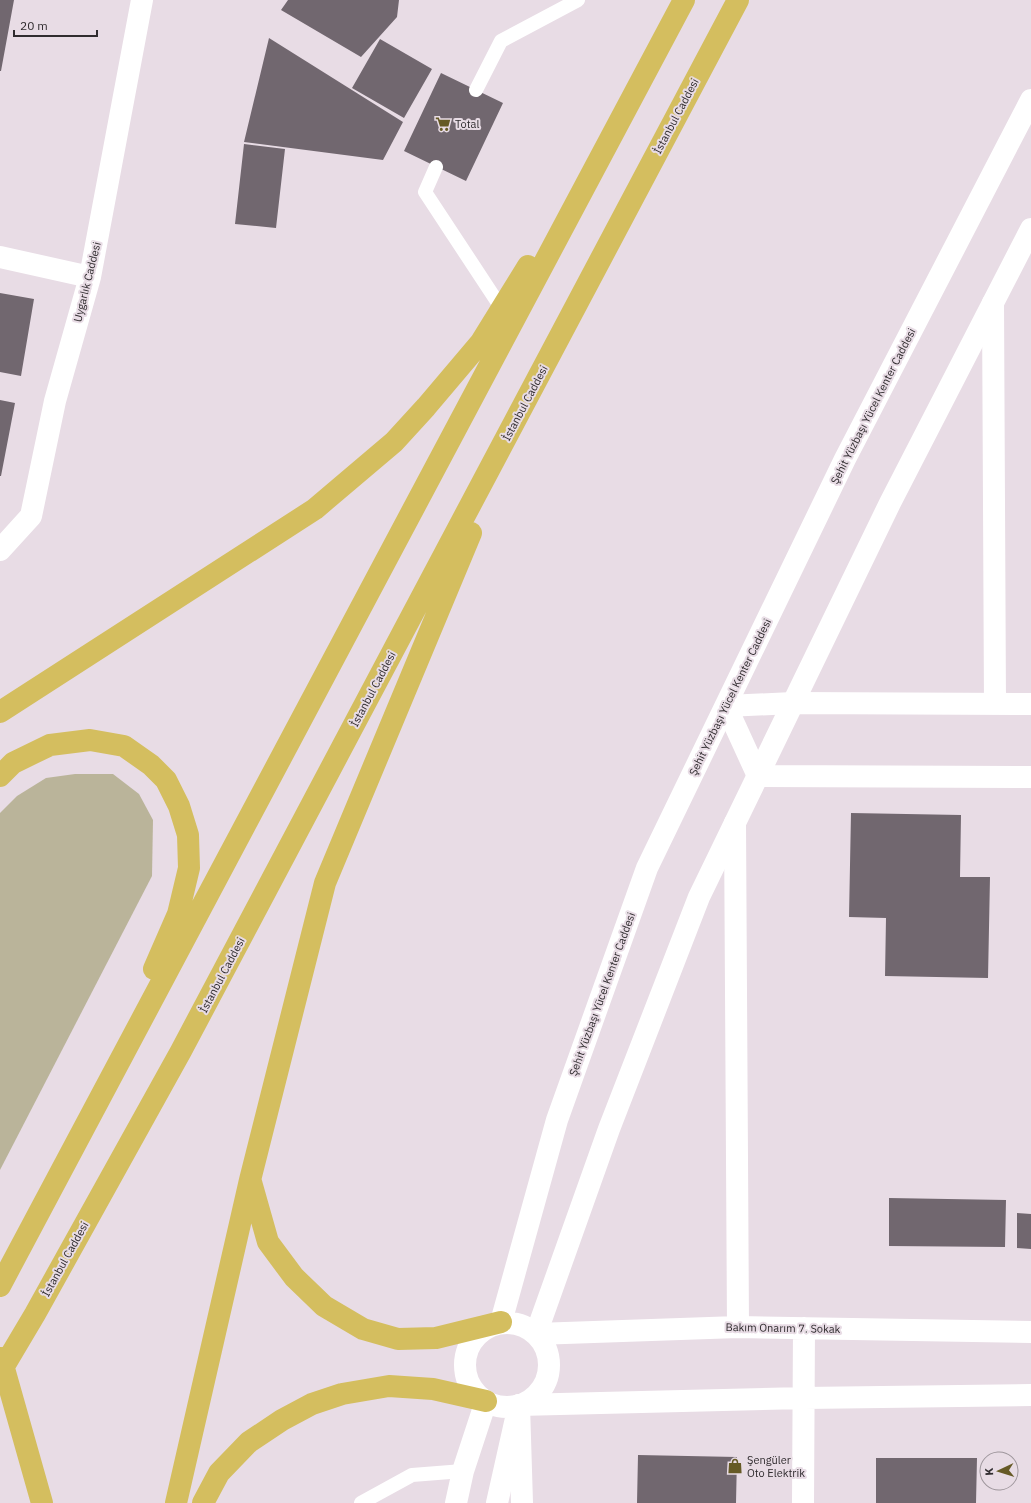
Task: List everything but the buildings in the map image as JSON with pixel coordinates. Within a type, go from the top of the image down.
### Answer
[{"type":"highway","points":[[4,1280],[684,0]]},
{"type":"highway","name":"İstanbul Caddesi","points":[[0,1373],[35,1314],[181,1052],[738,0]]},
{"type":"highway","points":[[0,712],[315,509],[394,442],[481,342],[655,54]]},
{"type":"highway","points":[[176,1503],[250,1180],[325,883],[522,409]]},
{"type":"highway","points":[[0,776],[13,763],[50,745],[90,740],[124,746],[151,765],[166,780],[179,806],[188,835],[190,868],[178,914],[135,1012],[4,1280]]},
{"type":"highway","points":[[250,1180],[268,1242],[294,1277],[324,1306],[363,1329],[398,1339],[436,1338],[501,1322]]},
{"type":"highway","points":[[0,1354],[42,1503]]},
{"type":"highway","points":[[203,1503],[219,1473],[249,1442],[282,1420],[312,1404],[342,1394],[389,1386],[433,1389],[486,1401]]},
{"type":"street","name":"Uygarlık Caddesi","points":[[0,550],[30,516],[55,401],[90,277],[142,0]]},
{"type":"street","name":"Şehit Yüzbaşı Yücel Kenter Caddesi","points":[[501,1322],[557,1120],[647,868],[845,459],[1031,100]]},
{"type":"street","points":[[536,1334],[609,1129],[699,897],[890,503],[1031,228]]},
{"type":"street","points":[[0,258],[90,277]]},
{"type":"street","points":[[993,302],[995,704]]},
{"type":"street","points":[[758,776],[726,706],[793,703],[1031,704]]},
{"type":"street","points":[[758,776],[1031,777]]},
{"type":"street","points":[[735,823],[738,1326]]},
{"type":"street","points":[[519,1405],[532,1399],[542,1388],[548,1375],[549,1360],[545,1346],[536,1334],[526,1327],[514,1323],[501,1322],[489,1326],[478,1334],[470,1344],[465,1356],[465,1369],[468,1382],[475,1393],[496,1406],[508,1407],[519,1405],[804,1398],[1031,1395]]},
{"type":"street","name":"Bakım Onarım 7. Sokak","points":[[536,1334],[738,1326],[1031,1332]]},
{"type":"street","points":[[803,1503],[804,1328]]},
{"type":"street","points":[[456,1503],[463,1471],[486,1401]]},
{"type":"street","points":[[497,1503],[519,1405]]},
{"type":"street","points":[[519,1405],[522,1503]]},
{"type":"lane","points":[[476,90],[501,41],[578,0]]},
{"type":"lane","points":[[436,167],[425,192],[502,309]]},
{"type":"lane","points":[[361,1503],[412,1475],[463,1471]]},
{"type":"shaded area","points":[[75,774],[113,774],[139,794],[153,820],[152,876],[0,1170],[0,813],[17,796],[46,778]]},
{"type":"place","name":"Total","points":[[443,124]]},
{"type":"place","name":"Şengüler Oto Elektrik","points":[[735,1466]]}]
